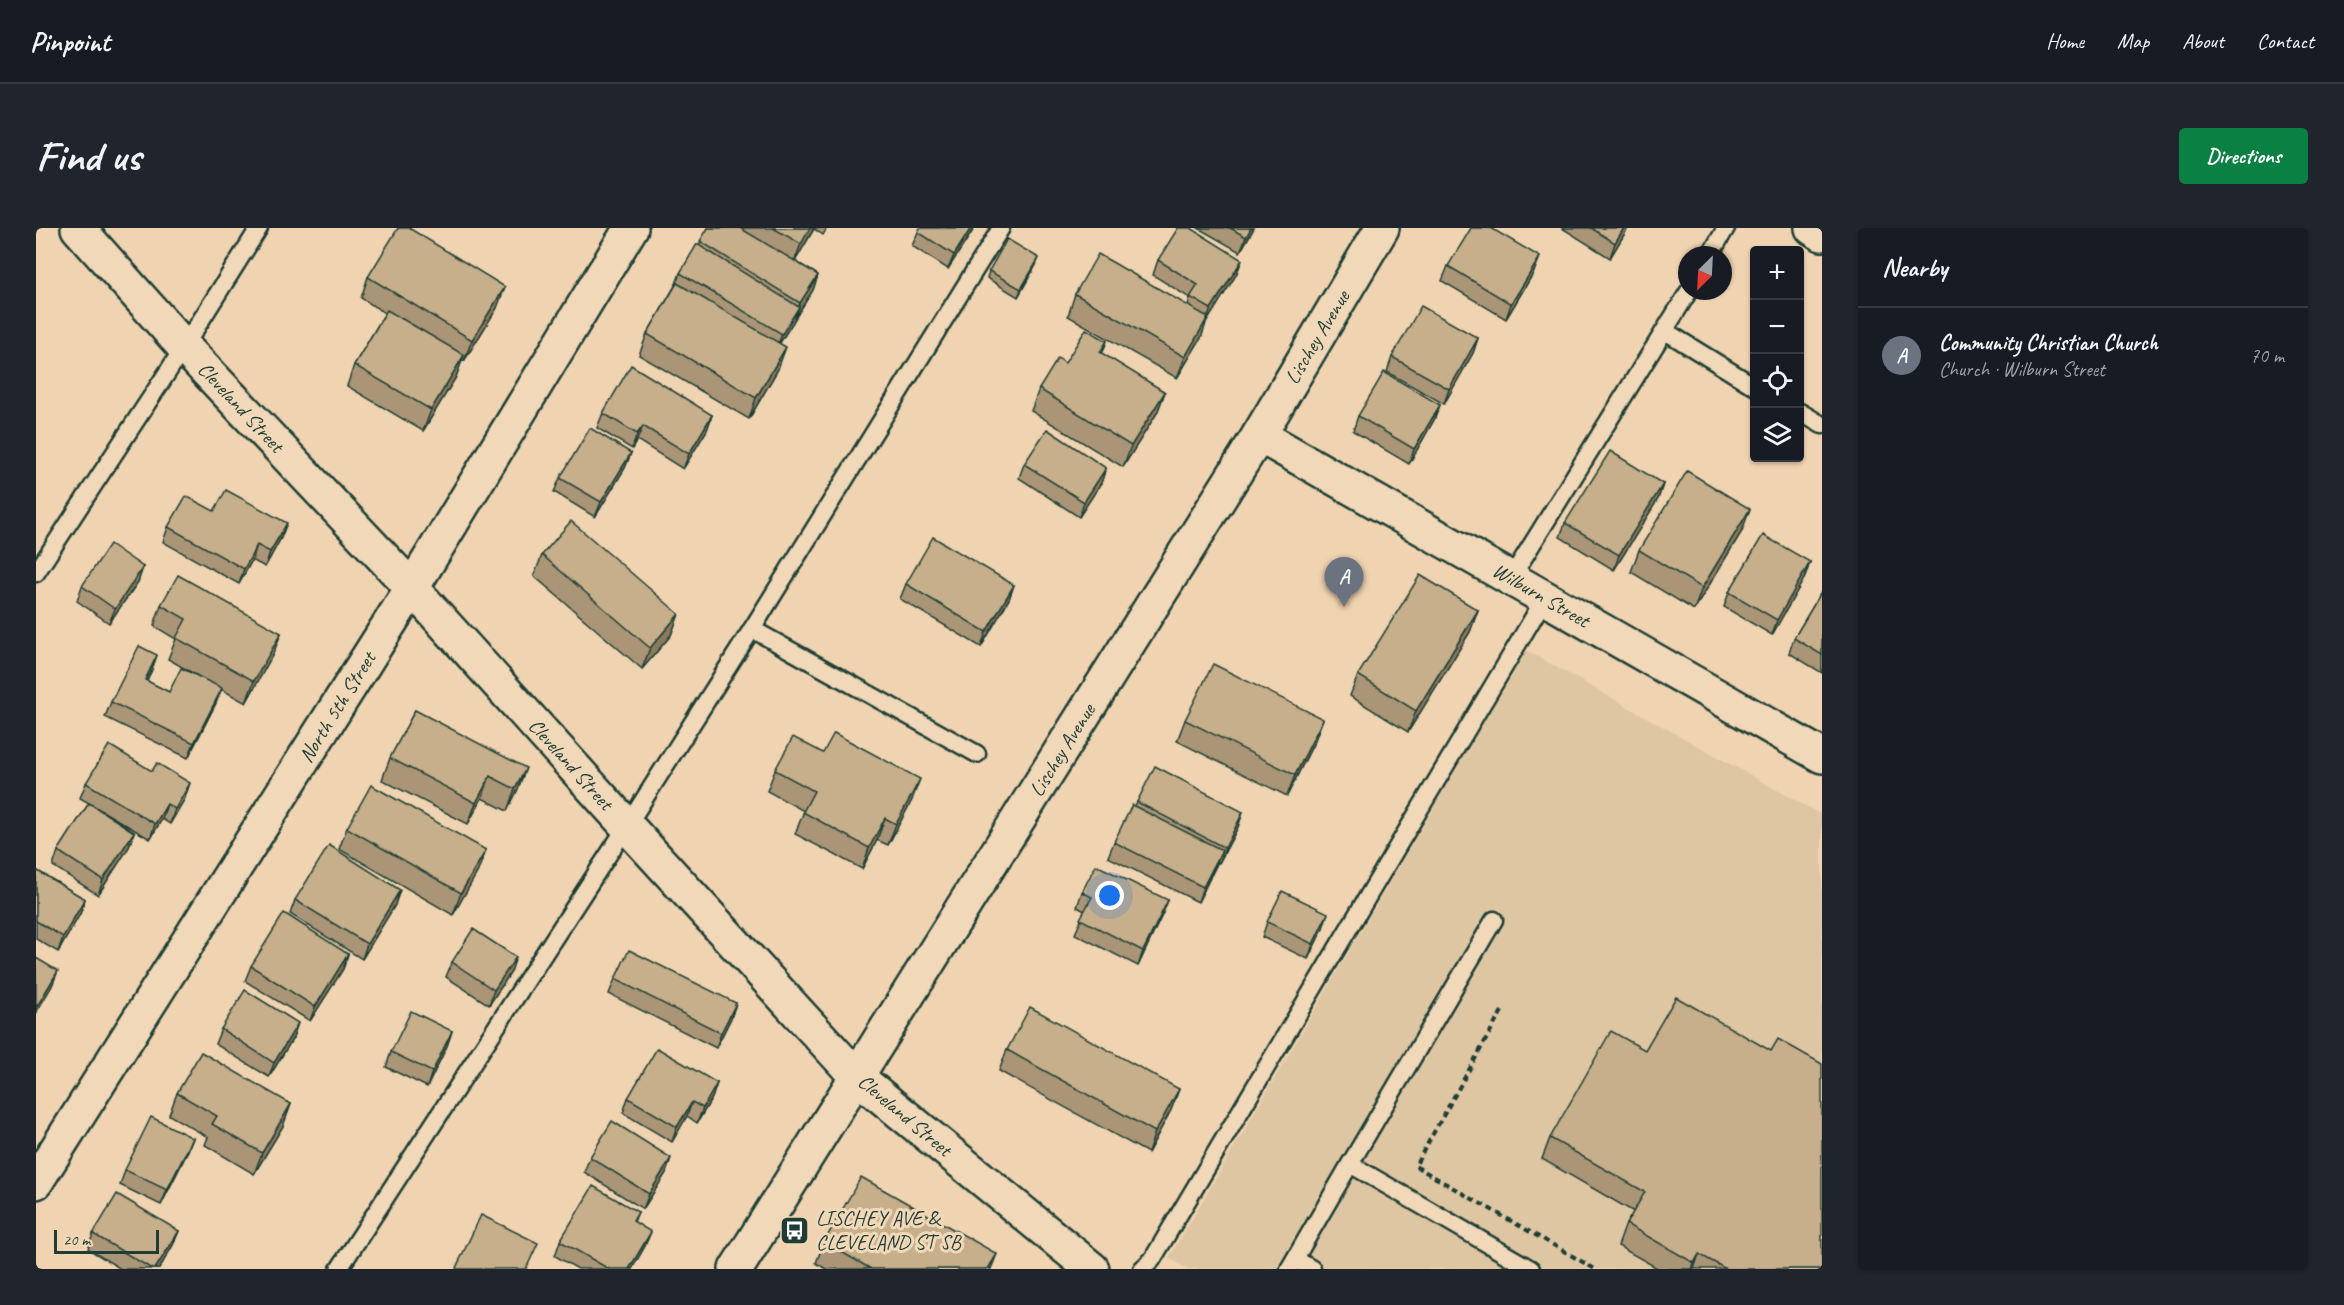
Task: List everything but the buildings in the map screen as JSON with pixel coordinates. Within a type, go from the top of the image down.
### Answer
[{"type":"street","name":"Cleveland Street","points":[[78,228],[184,347],[412,588],[857,1077],[1092,1269]]},
{"type":"street","name":"North 5th Street","points":[[36,1182],[412,588],[631,228]]},
{"type":"street","name":"Lischey Avenue","points":[[736,1269],[1259,435],[1382,228]]},
{"type":"street","points":[[1812,228],[1822,234]]},
{"type":"street","name":"Wilburn Street","points":[[1259,435],[1822,756]]},
{"type":"lane","points":[[36,573],[259,228]]},
{"type":"lane","points":[[339,1269],[627,826],[1001,228]]},
{"type":"lane","points":[[1715,246],[1726,228]]},
{"type":"lane","points":[[1511,578],[1684,300]]},
{"type":"lane","points":[[1665,331],[1750,383]]},
{"type":"lane","points":[[1804,414],[1822,425]]},
{"type":"lane","points":[[1142,1269],[1158,1250],[1545,598]]},
{"type":"lane","points":[[752,629],[976,754]]},
{"type":"lane","points":[[1312,1269],[1292,1264],[1494,920]]},
{"type":"lane","points":[[1350,1164],[1531,1269]]},
{"type":"path","points":[[1502,1011],[1415,1166],[1595,1269]]},
{"type":"shaded area","points":[[1526,650],[1822,815],[1822,1269],[1187,1269],[1169,1258]]},
{"type":"place","name":"Community Christian Church","points":[[1344,607]]},
{"type":"place","name":"LISCHEY AVE & CLEVELAND ST SB","points":[[795,1230]]}]
